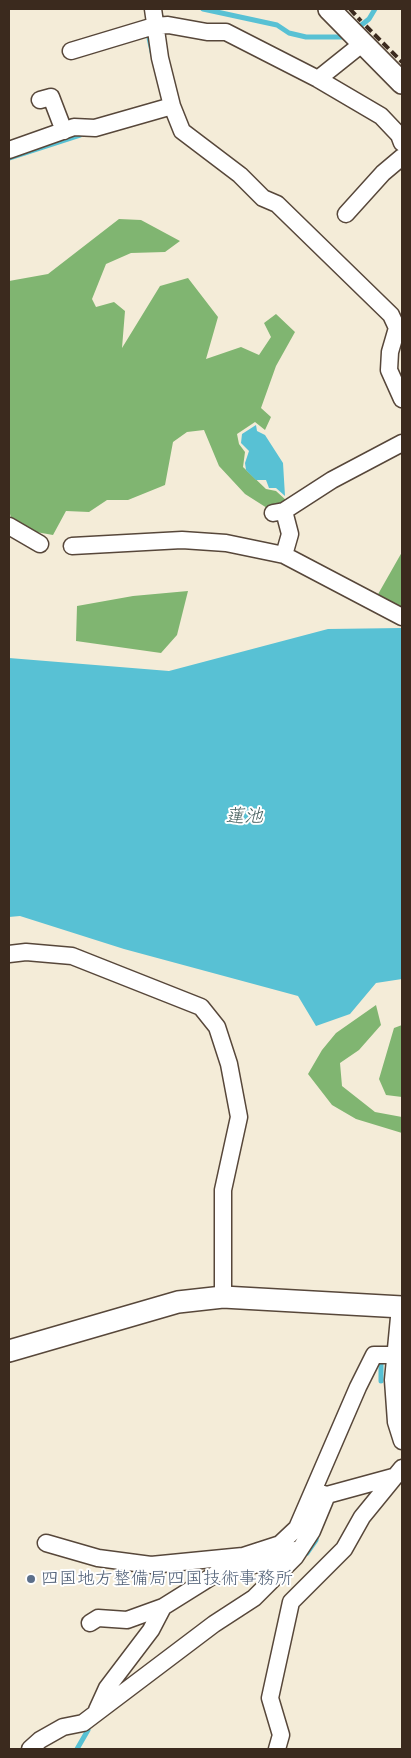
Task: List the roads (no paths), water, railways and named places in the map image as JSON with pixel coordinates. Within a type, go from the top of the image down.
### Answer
[{"type":"street","points":[[153,9],[154,26],[172,106],[182,131],[240,174],[263,198],[277,204],[391,316],[397,328],[390,352],[389,370],[402,400]]},
{"type":"street","points":[[329,9],[402,83]]},
{"type":"street","points":[[71,51],[154,26],[168,25],[207,32],[226,32],[318,79],[381,116],[399,135],[402,143]]},
{"type":"street","points":[[318,79],[363,43]]},
{"type":"street","points":[[40,100],[51,97],[64,131]]},
{"type":"street","points":[[9,150],[74,127],[95,128],[172,106]]},
{"type":"street","points":[[346,214],[383,173],[402,157]]},
{"type":"street","points":[[284,555],[290,534],[279,512],[332,480],[402,443]]},
{"type":"street","points":[[9,526],[40,544]]},
{"type":"street","points":[[72,546],[182,540],[226,543],[284,555],[402,617]]},
{"type":"street","points":[[9,954],[26,952],[72,956],[201,1007],[217,1028],[229,1064],[239,1117],[223,1190],[223,1296]]},
{"type":"street","points":[[9,1351],[178,1302],[223,1296],[401,1307],[393,1380],[396,1422],[402,1442]]},
{"type":"street","points":[[30,1749],[40,1740],[63,1727],[83,1723],[206,1630],[254,1598],[295,1557],[312,1531],[320,1493],[358,1387],[374,1356],[395,1355]]},
{"type":"street","points":[[46,1542],[98,1558],[151,1565],[243,1556],[280,1544],[297,1528],[320,1493],[398,1472]]},
{"type":"street","points":[[277,1749],[281,1735],[270,1698],[291,1602],[344,1549],[362,1516],[398,1472]]},
{"type":"street","points":[[90,1624],[98,1618],[127,1620],[163,1607],[219,1572],[274,1561],[302,1547]]},
{"type":"street","points":[[96,1713],[107,1688],[151,1630],[163,1607]]},
{"type":"water","points":[[256,425],[257,431],[265,435],[283,463],[285,496],[276,488],[269,488],[266,480],[256,480],[246,470],[245,463],[249,451],[241,443],[242,434]]},
{"type":"water","name":"蓮池","points":[[402,628],[402,979],[376,983],[350,1014],[316,1026],[298,996],[124,949],[20,916],[9,917],[9,658],[169,671],[328,629]]},
{"type":"waterway","points":[[203,9],[277,25],[289,33],[306,37],[344,37]]},
{"type":"waterway","points":[[359,27],[369,19],[375,9]]},
{"type":"waterway","points":[[149,38],[153,56]]},
{"type":"waterway","points":[[9,158],[80,135]]},
{"type":"waterway","points":[[381,1357],[381,1381]]},
{"type":"waterway","points":[[307,1553],[316,1540],[318,1532]]},
{"type":"waterway","points":[[77,1749],[88,1730]]},
{"type":"railway","points":[[350,9],[361,21]]},
{"type":"railway","points":[[366,26],[402,62]]},
{"type":"place","name":"四国地方整備局四国技術事務所","points":[[31,1579]]}]
